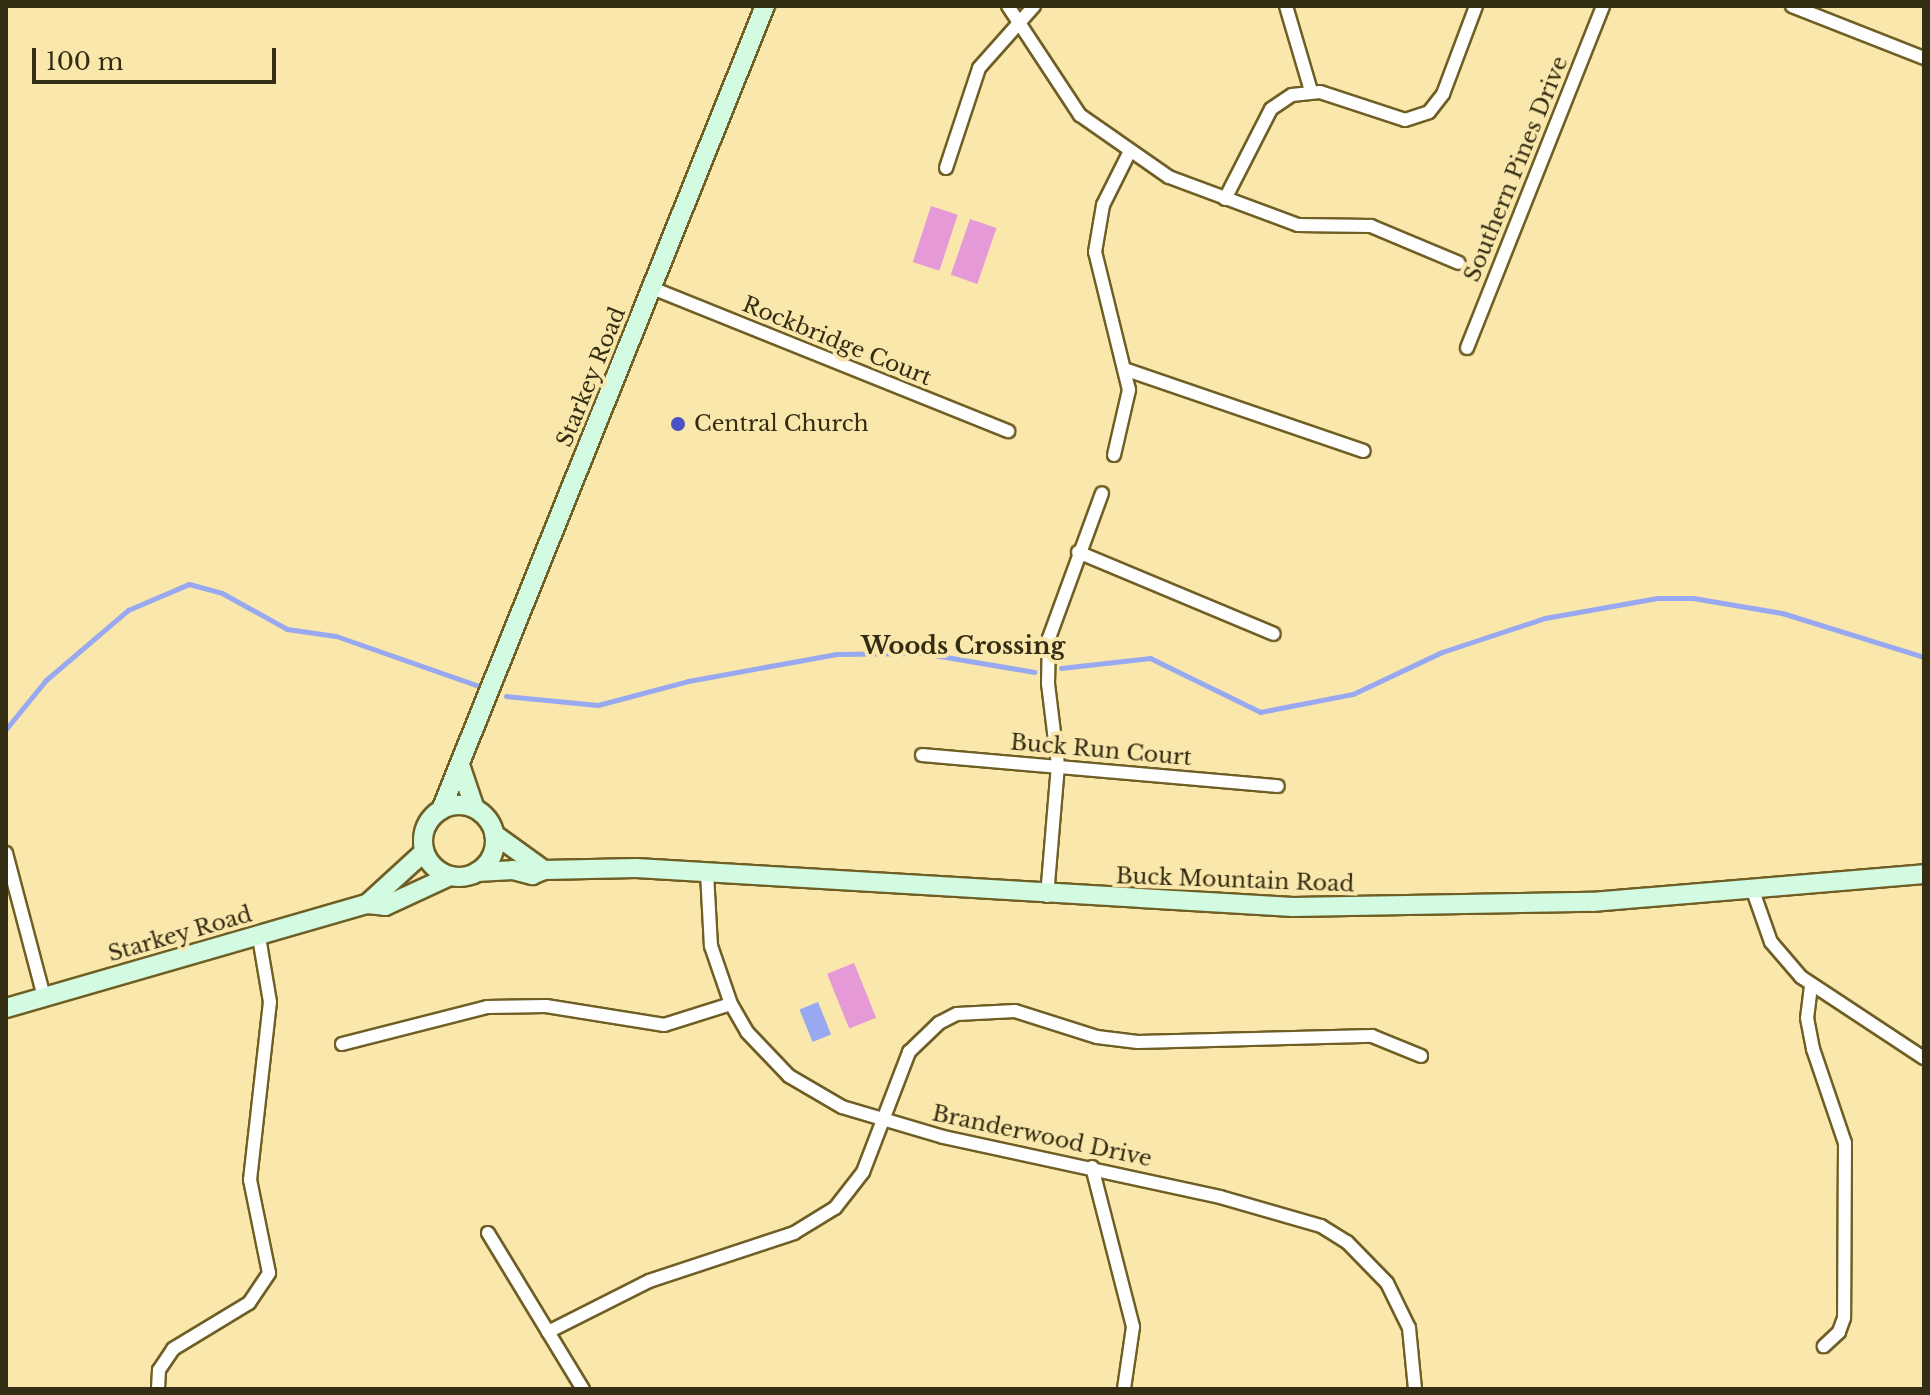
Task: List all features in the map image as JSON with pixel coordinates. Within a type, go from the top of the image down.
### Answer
[{"type":"main road","name":"Starkey Road","points":[[441,810],[765,6]]},
{"type":"main road","points":[[460,765],[475,809],[494,834],[544,870]]},
{"type":"main road","points":[[475,809],[441,810],[425,828],[424,852],[450,876],[477,872],[491,856],[494,834]]},
{"type":"main road","name":"Starkey Road","points":[[367,904],[424,852]]},
{"type":"main road","name":"Buck Mountain Road","points":[[477,872],[513,870],[532,875],[544,870],[707,873],[1047,896],[1293,907],[1451,907],[1753,891],[1924,874]]},
{"type":"main road","name":"Starkey Road","points":[[6,1008],[367,904],[385,906],[450,876]]},
{"type":"street","points":[[1008,6],[1021,21],[1080,115],[1129,153],[1169,177],[1298,225],[1371,226],[1459,263]]},
{"type":"street","points":[[946,168],[979,68],[1034,6]]},
{"type":"street","points":[[1286,6],[1311,91]]},
{"type":"street","points":[[1225,199],[1271,109],[1292,95],[1311,91],[1390,118],[1416,120],[1443,94],[1476,6]]},
{"type":"street","name":"Southern Pines Drive","points":[[1467,348],[1603,6]]},
{"type":"street","points":[[1792,6],[1924,58]]},
{"type":"street","points":[[1114,455],[1127,411],[1127,370],[1095,252],[1103,205],[1129,153]]},
{"type":"street","name":"Rockbridge Court","points":[[652,288],[1008,431]]},
{"type":"street","points":[[1127,370],[1363,451]]},
{"type":"street","points":[[1047,896],[1058,765],[1048,651],[1078,552],[1102,493]]},
{"type":"street","points":[[1078,552],[1274,634]]},
{"type":"street","name":"Buck Run Court","points":[[922,755],[1278,786]]},
{"type":"street","points":[[6,853],[44,997]]},
{"type":"street","name":"Branderwood Drive","points":[[707,873],[711,946],[731,1004],[747,1032],[789,1076],[842,1107],[882,1119],[1296,1217],[1347,1242],[1387,1283],[1400,1305],[1414,1352],[1415,1389]]},
{"type":"street","points":[[1753,891],[1771,942],[1811,986],[1924,1058]]},
{"type":"street","points":[[158,1389],[159,1370],[173,1349],[236,1314],[269,1273],[250,1180],[270,1002],[259,937]]},
{"type":"street","points":[[1811,986],[1807,1018],[1813,1049],[1845,1143],[1844,1318],[1839,1332],[1824,1346]]},
{"type":"street","points":[[342,1044],[487,1007],[546,1006],[664,1025],[731,1004]]},
{"type":"street","points":[[548,1332],[649,1281],[760,1246],[817,1221],[863,1172],[899,1071],[923,1036],[939,1023],[976,1009],[1015,1011],[1097,1037],[1138,1042],[1372,1036],[1421,1056]]},
{"type":"street","points":[[1092,1167],[1133,1327],[1124,1389]]},
{"type":"street","points":[[488,1233],[583,1389]]},
{"type":"shaded area","points":[[931,206],[958,215],[939,271],[913,262]]},
{"type":"shaded area","points":[[970,219],[996,228],[977,284],[951,275]]},
{"type":"shaded area","points":[[854,963],[876,1018],[849,1029],[827,974]]},
{"type":"water","points":[[818,1002],[831,1034],[813,1042],[799,1009]]},
{"type":"waterway","points":[[6,729],[46,680],[128,610],[189,584],[222,593],[287,629],[336,636],[479,686]]},
{"type":"waterway","points":[[1061,668],[1150,658],[1260,712],[1353,694],[1442,652],[1545,618],[1657,598],[1693,598],[1782,613],[1924,657]]},
{"type":"waterway","points":[[506,696],[598,705],[688,681],[837,654],[922,653],[1034,672]]},
{"type":"place","name":"Central Church","points":[[678,424]]},
{"type":"district","name":"Woods Crossing","points":[[963,646]]}]
